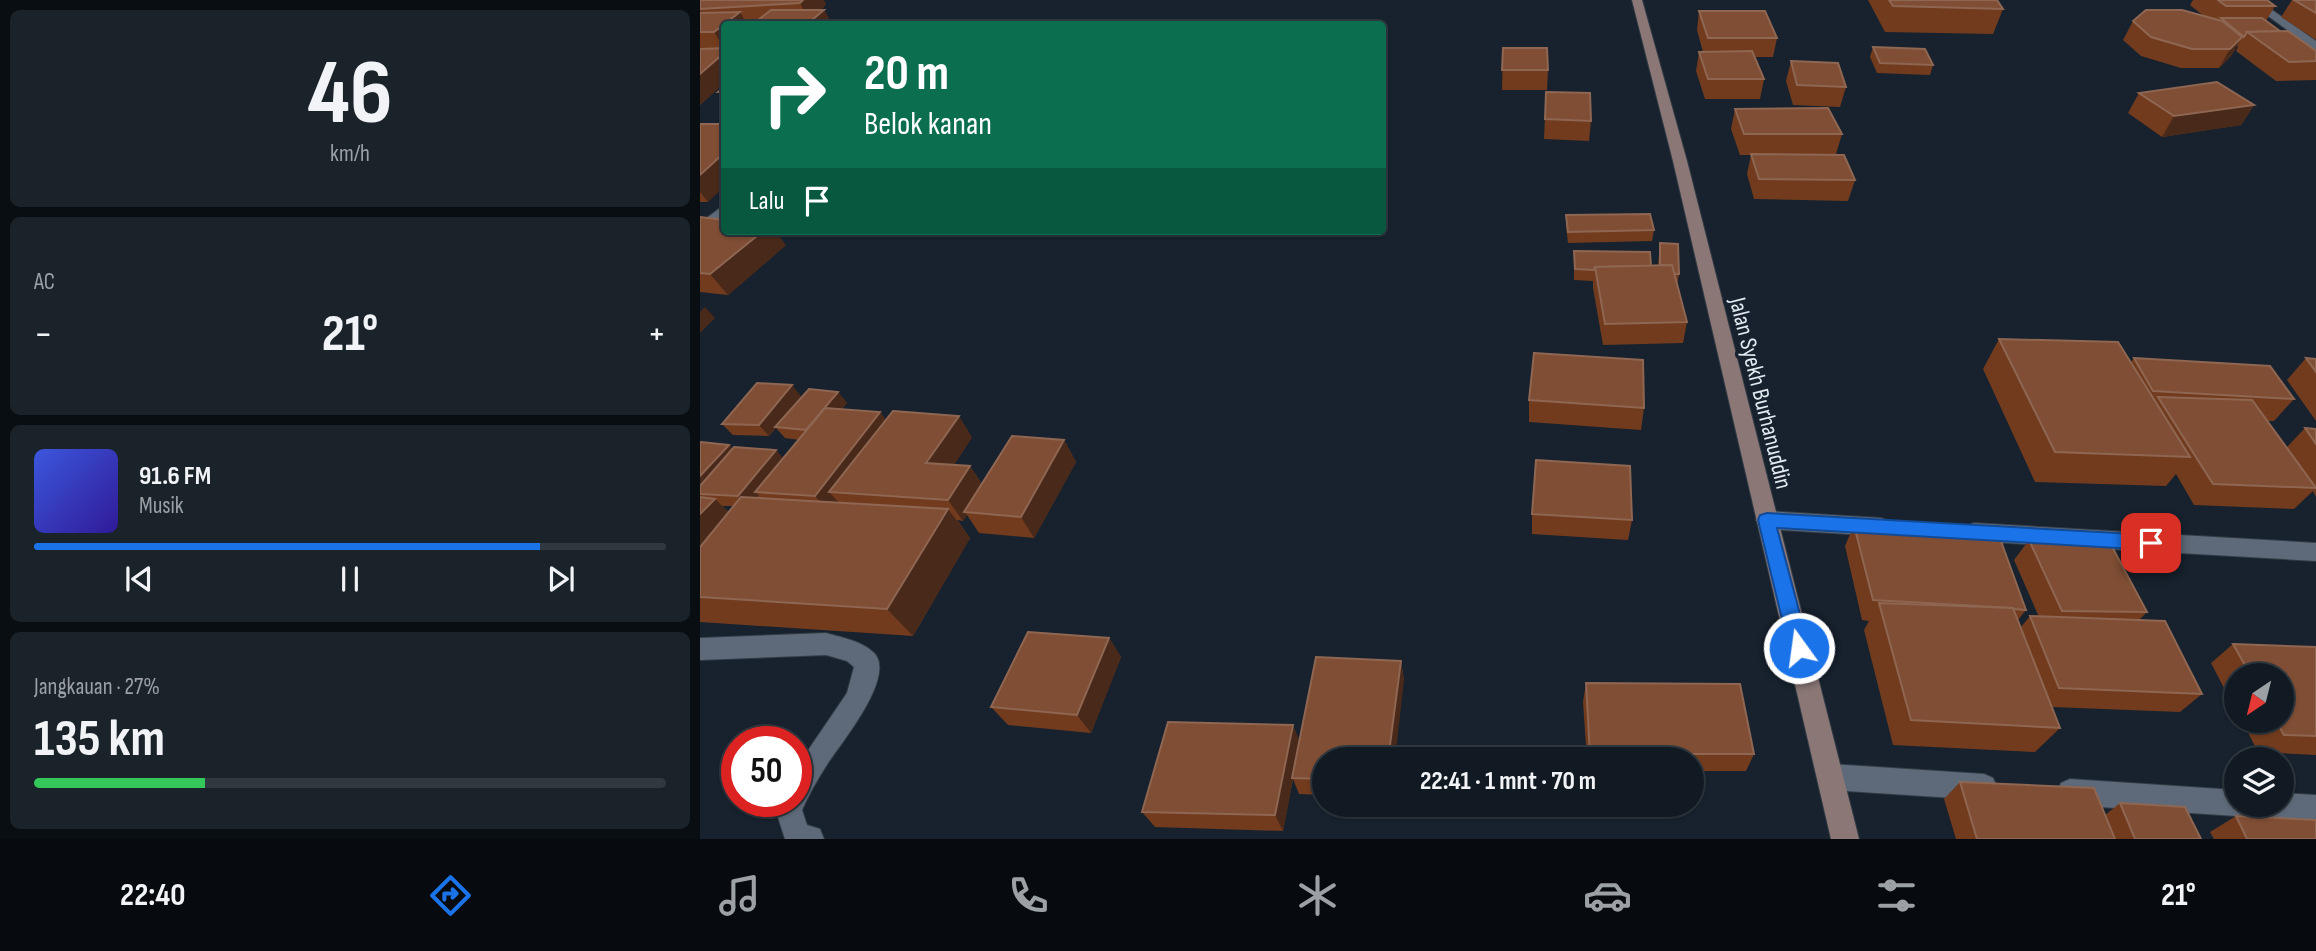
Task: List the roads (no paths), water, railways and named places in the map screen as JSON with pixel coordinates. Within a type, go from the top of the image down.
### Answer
[{"type":"main road","name":"Jalan Syekh Burhanuddin","points":[[1637,0],[1683,174],[1845,839]]},
{"type":"street","points":[[2251,0],[2316,47]]},
{"type":"street","points":[[700,230],[721,212]]},
{"type":"street","points":[[1767,520],[1904,528]]},
{"type":"street","points":[[1959,531],[2316,552]]},
{"type":"street","points":[[700,649],[826,644],[853,652],[867,663],[866,682],[851,710],[812,766]]},
{"type":"street","points":[[1831,777],[2007,788]]},
{"type":"street","points":[[2047,791],[2224,802]]},
{"type":"street","points":[[2294,807],[2316,808]]},
{"type":"street","points":[[791,817],[798,837],[810,839]]}]
